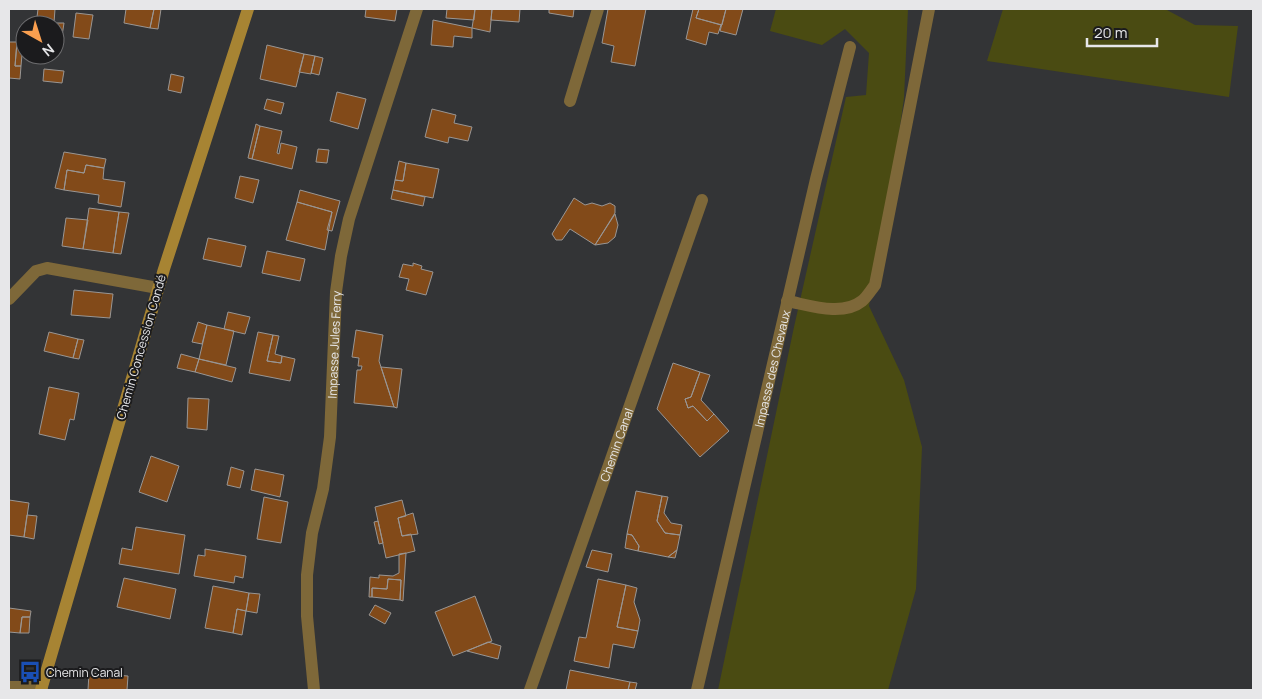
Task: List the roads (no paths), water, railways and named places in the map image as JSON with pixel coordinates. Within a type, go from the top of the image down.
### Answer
[{"type":"street","name":"Chemin Concession Condé","points":[[42,688],[158,288],[248,9]]},
{"type":"street","name":"Impasse Jules Ferry","points":[[314,690],[307,616],[307,575],[312,533],[323,489],[330,437],[336,292],[340,256],[349,219],[417,9]]},
{"type":"street","points":[[570,101],[598,9]]},
{"type":"street","points":[[787,301],[829,309],[851,306],[862,301],[875,286],[929,9]]},
{"type":"street","name":"Impasse des Chevaux","points":[[697,690],[787,301],[850,47]]},
{"type":"street","name":"Chemin Canal","points":[[530,690],[702,200]]},
{"type":"street","points":[[9,299],[36,271],[47,268],[158,288]]},
{"type":"street","points":[[9,687],[42,688]]},
{"type":"place","name":"Chemin Canal","points":[[30,672]]}]
